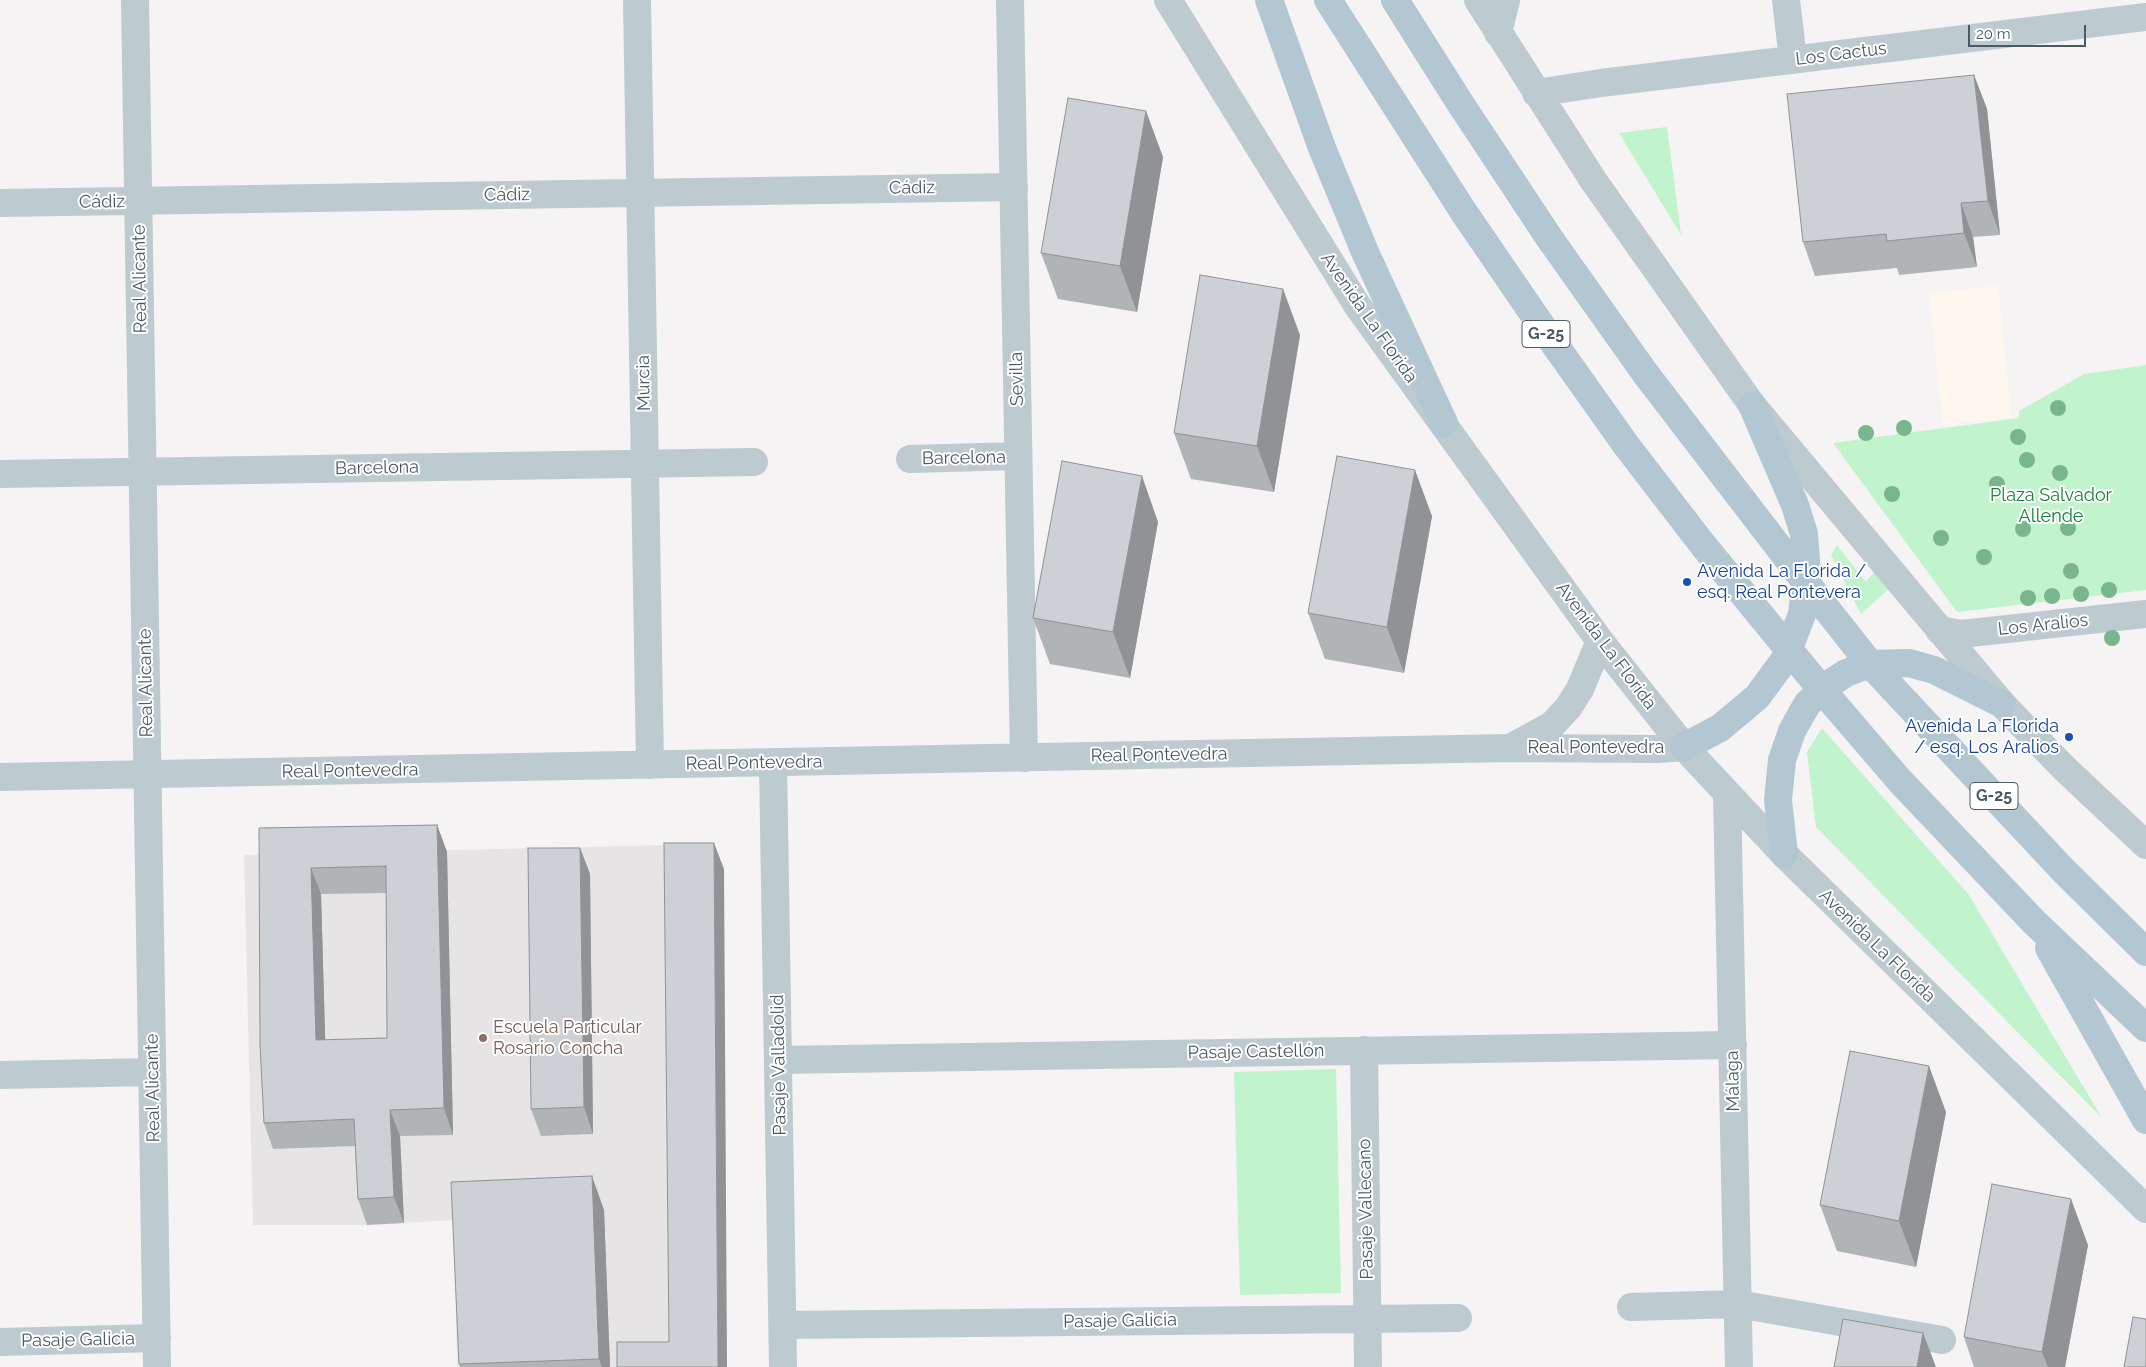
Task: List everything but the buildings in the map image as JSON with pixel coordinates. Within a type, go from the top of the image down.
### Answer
[{"type":"main road","points":[[1269,0],[1322,148],[1365,252],[1444,423]]},
{"type":"main road","name":"G-25","points":[[1328,0],[1463,211],[1543,328],[1632,452],[1703,546],[1900,781],[2034,922],[2146,1028]]},
{"type":"main road","name":"G-25","points":[[1396,0],[1460,103],[1550,239],[1645,373],[1870,664],[2063,870],[2146,952]]},
{"type":"main road","points":[[1684,747],[1706,736],[1743,710],[1769,683],[1789,650],[1802,614],[1807,584],[1806,549],[1800,519],[1752,405]]},
{"type":"main road","points":[[1784,854],[1778,800],[1782,760],[1797,722],[1808,703],[1822,690],[1846,673],[1870,664],[1899,662],[1921,666],[1946,675],[2002,704]]},
{"type":"main road","points":[[2034,922],[2146,1120]]},
{"type":"street","name":"Real Alicante","points":[[135,0],[157,1367]]},
{"type":"street","name":"Murcia","points":[[637,0],[650,765]]},
{"type":"street","name":"Sevilla","points":[[1010,0],[1024,758]]},
{"type":"street","name":"Avenida La Florida","points":[[1168,0],[1324,255],[1357,305],[1600,641],[1684,747],[1784,854],[2146,1209]]},
{"type":"street","points":[[1478,0],[1593,180],[1752,405],[2002,704],[2064,768],[2146,845]]},
{"type":"street","points":[[1498,33],[1506,0]]},
{"type":"street","points":[[1786,0],[1793,59]]},
{"type":"street","name":"Los Cactus","points":[[1536,93],[1793,59],[2146,17]]},
{"type":"street","name":"Cádiz","points":[[0,203],[1014,187]]},
{"type":"street","name":"Barcelona","points":[[910,459],[1018,456]]},
{"type":"street","name":"Barcelona","points":[[0,474],[754,462]]},
{"type":"street","name":"Los Aralios","points":[[1940,630],[1961,634],[2146,614]]},
{"type":"street","name":"Real Pontevedra","points":[[1509,748],[1552,725],[1568,708],[1580,689],[1600,641]]},
{"type":"street","name":"Real Pontevedra","points":[[0,777],[1509,748],[1658,749],[1684,747]]},
{"type":"street","name":"Pasaje Valladolid","points":[[773,762],[783,1367]]},
{"type":"street","name":"Málaga","points":[[1727,794],[1739,1367]]},
{"type":"street","name":"Pasaje Castellón","points":[[778,1060],[1733,1044]]},
{"type":"street","name":"Pasaje Vallecano","points":[[1364,1050],[1368,1367]]},
{"type":"street","points":[[0,1075],[152,1072]]},
{"type":"street","points":[[1631,1307],[1738,1304],[1942,1340]]},
{"type":"street","name":"Pasaje Galicia","points":[[783,1325],[1458,1318]]},
{"type":"street","name":"Pasaje Galicia","points":[[0,1342],[157,1338]]},
{"type":"shaded area","points":[[1998,286],[2011,417],[1943,425],[1929,293]]},
{"type":"shaded area","name":"Escuela Particular Rosario Concha","points":[[711,844],[726,1367],[457,1367],[454,1220],[367,1225],[253,1225],[244,855]]},
{"type":"green space","points":[[1667,127],[1681,235],[1619,133]]},
{"type":"green space","name":"Plaza Salvador Allende","points":[[2146,365],[2146,590],[1957,612],[1833,443],[2019,418],[2019,411],[2084,374]]},
{"type":"green space","points":[[1837,545],[1866,582],[1876,569],[1891,587],[1861,614],[1831,555]]},
{"type":"green space","points":[[1822,728],[1969,895],[2102,1118],[1816,827],[1807,752]]},
{"type":"green space","points":[[1336,1069],[1341,1293],[1240,1295],[1234,1072]]},
{"type":"place","name":"Avenida La Florida / esq. Real Pontevera","points":[[1687,582]]},
{"type":"place","name":"Avenida La Florida / esq. Los Aralios","points":[[2069,737]]},
{"type":"place","name":"Escuela Particular Rosario Concha","points":[[483,1038]]}]
